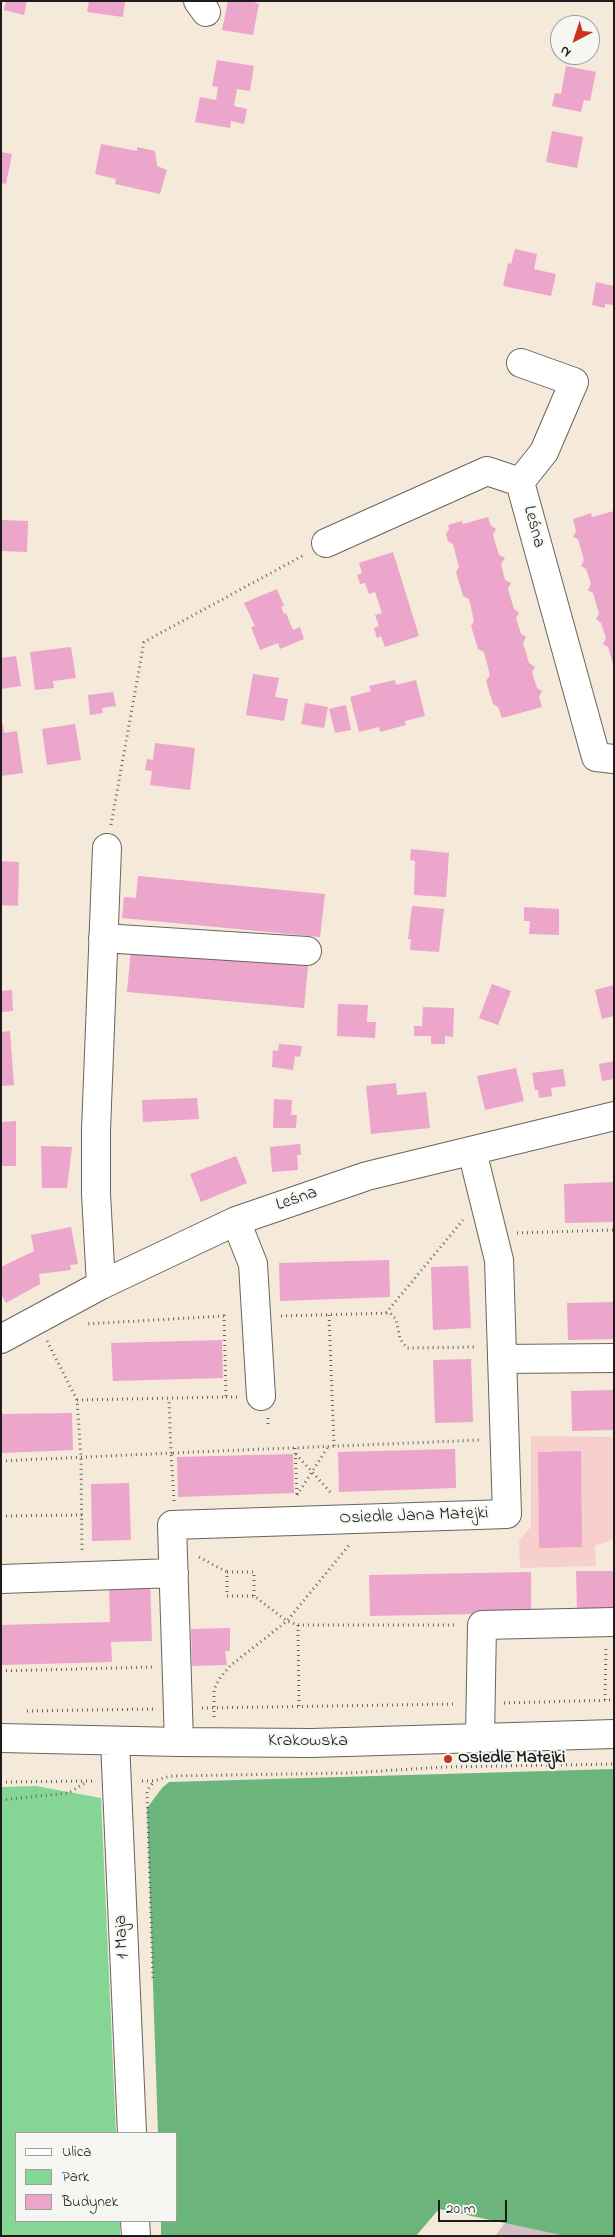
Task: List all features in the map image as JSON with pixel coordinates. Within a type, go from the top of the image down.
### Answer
[{"type":"street","points":[[520,482],[544,452],[574,382],[521,363]]},
{"type":"street","name":"Leśna","points":[[326,543],[487,471],[520,482],[596,757],[614,759]]},
{"type":"street","points":[[101,1285],[96,1194],[96,1130],[107,848]]},
{"type":"street","points":[[103,938],[307,951]]},
{"type":"street","name":"Leśna","points":[[1,1339],[101,1285],[236,1221],[367,1176],[614,1116]]},
{"type":"street","name":"Osiedle Jana Matejki","points":[[180,1742],[172,1525],[507,1514],[499,1260],[494,1233],[472,1151]]},
{"type":"street","points":[[236,1221],[253,1264],[261,1396]]},
{"type":"street","points":[[502,1353],[614,1358]]},
{"type":"street","points":[[1,1579],[174,1574]]},
{"type":"street","points":[[480,1738],[482,1626],[610,1622]]},
{"type":"street","name":"Krakowska","points":[[1,1738],[312,1743],[614,1734]]},
{"type":"street","name":"1 Maja","points":[[114,1741],[132,2132]]},
{"type":"street","points":[[135,2222],[136,2236]]},
{"type":"path","points":[[107,848],[144,642],[326,543]]},
{"type":"path","points":[[386,1313],[484,1194]]},
{"type":"path","points":[[494,1233],[614,1230]]},
{"type":"path","points":[[256,1316],[386,1313],[393,1315],[400,1339],[407,1348],[502,1353]]},
{"type":"path","points":[[329,1315],[334,1446]]},
{"type":"path","points":[[77,1400],[226,1397],[224,1316],[81,1324]]},
{"type":"path","points":[[46,1338],[77,1400],[81,1458],[82,1549]]},
{"type":"path","points":[[169,1399],[170,1453],[174,1503]]},
{"type":"path","points":[[1,1461],[504,1439]]},
{"type":"path","points":[[296,1448],[297,1496],[328,1446]]},
{"type":"path","points":[[296,1454],[332,1494]]},
{"type":"path","points":[[1,1516],[82,1515]]},
{"type":"path","points":[[214,1708],[214,1690],[230,1666],[287,1621],[371,1519]]},
{"type":"path","points":[[254,1596],[254,1572],[227,1572],[227,1596],[254,1596],[287,1621],[298,1625],[482,1626]]},
{"type":"path","points":[[605,1700],[610,1622]]},
{"type":"path","points":[[298,1625],[299,1707]]},
{"type":"path","points":[[1,1671],[177,1666]]},
{"type":"path","points":[[21,1711],[481,1704],[614,1700]]},
{"type":"path","points":[[1,1782],[154,1781],[170,1776],[349,1773],[444,1767],[614,1764]]},
{"type":"path","points":[[153,1986],[147,1792],[154,1781]]},
{"type":"path","points":[[1,1800],[68,1793],[88,1782]]},
{"type":"shaded area","points":[[531,1436],[614,1437],[614,1539],[595,1546],[596,1566],[520,1568],[519,1540],[531,1527]]},
{"type":"shaded area","points":[[505,2223],[565,2236],[495,2236]]},
{"type":"green space","points":[[614,1769],[614,2236],[565,2236],[439,2209],[416,2236],[161,2236],[161,2222],[178,2222],[178,2132],[158,2132],[147,1808],[169,1782]]},
{"type":"green space","points":[[36,1786],[101,1798],[116,2132],[15,2132],[15,2222],[120,2222],[120,2236],[1,2236],[1,1787]]},
{"type":"building","points":[[6,1],[27,1],[24,15],[4,10]]},
{"type":"building","points":[[89,1],[125,1],[123,17],[87,12]]},
{"type":"building","points":[[228,1],[251,1],[259,4],[253,35],[222,30]]},
{"type":"building","points":[[217,60],[254,66],[250,91],[237,89],[234,106],[247,109],[244,124],[231,121],[230,128],[195,122],[200,97],[216,100],[218,87],[212,86]]},
{"type":"building","points":[[566,66],[596,72],[590,101],[584,100],[581,112],[552,106],[555,93],[561,94]]},
{"type":"building","points":[[552,131],[583,137],[577,168],[546,162]]},
{"type":"building","points":[[101,144],[137,151],[137,147],[155,151],[157,166],[167,170],[160,194],[115,184],[116,179],[95,174]]},
{"type":"building","points":[[1,152],[12,154],[6,184],[1,183]]},
{"type":"building","points":[[515,249],[537,254],[534,269],[556,274],[551,296],[503,286],[508,263],[511,264]]},
{"type":"building","points":[[596,282],[614,286],[614,305],[605,304],[605,308],[592,305]]},
{"type":"building","points":[[614,511],[613,664],[608,647],[603,644],[606,638],[601,623],[596,619],[599,614],[593,593],[588,590],[591,584],[586,569],[581,566],[584,560],[578,539],[573,537],[576,531],[573,519],[591,513],[592,517]]},
{"type":"building","points":[[488,517],[491,526],[496,529],[493,535],[499,555],[505,558],[501,564],[505,580],[511,583],[508,589],[514,609],[519,613],[516,618],[521,634],[526,637],[523,643],[529,663],[535,667],[532,672],[537,688],[542,691],[539,697],[542,707],[502,718],[498,707],[493,704],[486,681],[490,675],[484,652],[478,649],[471,626],[474,621],[469,599],[463,596],[456,572],[459,567],[453,544],[448,541],[446,534],[449,529],[448,525],[462,521],[463,524]]},
{"type":"building","points":[[1,520],[28,521],[27,552],[1,551]]},
{"type":"building","points":[[393,552],[419,636],[385,647],[381,636],[377,638],[374,628],[379,626],[375,615],[382,613],[375,592],[369,594],[365,583],[360,584],[357,575],[362,573],[359,563]]},
{"type":"building","points":[[277,589],[284,606],[281,607],[284,614],[286,613],[293,630],[300,627],[304,639],[280,649],[278,643],[260,650],[251,627],[255,626],[244,603]]},
{"type":"building","points":[[71,647],[76,678],[53,681],[54,688],[35,690],[30,652]]},
{"type":"building","points":[[16,656],[21,686],[1,689],[1,658]]},
{"type":"building","points":[[253,674],[279,678],[275,697],[288,699],[284,721],[246,715]]},
{"type":"building","points":[[395,680],[396,685],[416,680],[425,716],[405,721],[406,725],[380,732],[379,727],[359,732],[350,697],[371,691],[369,686]]},
{"type":"building","points":[[113,692],[116,706],[102,708],[103,713],[90,715],[88,695]]},
{"type":"building","points":[[305,703],[328,707],[324,728],[301,724]]},
{"type":"building","points":[[346,705],[351,730],[335,733],[329,709]]},
{"type":"building","points":[[1,724],[3,724],[4,733],[17,731],[23,773],[1,776]]},
{"type":"building","points":[[75,724],[81,760],[47,765],[42,729]]},
{"type":"building","points":[[155,743],[195,748],[190,790],[150,785],[152,771],[145,770],[147,759],[153,760]]},
{"type":"building","points":[[411,849],[449,853],[446,897],[414,895],[415,861],[410,860]]},
{"type":"building","points":[[1,861],[19,862],[18,906],[1,905]]},
{"type":"building","points":[[138,876],[325,894],[320,937],[122,918],[124,897],[136,898]]},
{"type":"building","points":[[412,906],[444,909],[439,952],[410,950],[411,939],[408,939]]},
{"type":"building","points":[[524,907],[559,909],[559,935],[529,934],[530,921],[524,921]]},
{"type":"building","points":[[131,949],[308,966],[304,1008],[127,992]]},
{"type":"building","points":[[492,984],[511,991],[498,1025],[479,1018]]},
{"type":"building","points":[[614,985],[614,1016],[602,1019],[595,990]]},
{"type":"building","points":[[12,990],[13,1011],[1,1012],[1,991]]},
{"type":"building","points":[[338,1004],[368,1005],[367,1022],[376,1022],[375,1038],[337,1036]]},
{"type":"building","points":[[423,1007],[454,1008],[453,1037],[445,1036],[445,1044],[431,1044],[431,1036],[414,1036],[414,1026],[422,1026]]},
{"type":"building","points":[[10,1031],[14,1085],[1,1086],[1,1032]]},
{"type":"building","points":[[279,1044],[302,1046],[300,1057],[295,1056],[293,1070],[272,1067],[273,1050],[278,1051]]},
{"type":"building","points":[[614,1061],[614,1079],[602,1081],[599,1064]]},
{"type":"building","points":[[516,1068],[524,1101],[485,1110],[477,1076]]},
{"type":"building","points":[[563,1069],[566,1086],[551,1088],[552,1096],[539,1098],[538,1090],[535,1090],[532,1073]]},
{"type":"building","points":[[396,1083],[397,1095],[426,1092],[430,1128],[371,1134],[366,1086]]},
{"type":"building","points":[[197,1098],[199,1119],[143,1122],[142,1100]]},
{"type":"building","points":[[274,1099],[292,1100],[291,1115],[297,1115],[296,1128],[273,1128]]},
{"type":"building","points":[[16,1121],[16,1166],[1,1166],[1,1122]]},
{"type":"building","points":[[300,1144],[301,1155],[297,1155],[298,1170],[272,1172],[270,1147]]},
{"type":"building","points":[[41,1146],[72,1147],[67,1188],[42,1188]]},
{"type":"building","points":[[236,1156],[247,1183],[201,1202],[190,1174]]},
{"type":"building","points":[[614,1182],[614,1222],[565,1223],[564,1184]]},
{"type":"building","points":[[71,1227],[78,1264],[70,1265],[71,1270],[39,1274],[40,1284],[6,1303],[1,1294],[1,1267],[34,1251],[31,1235]]},
{"type":"building","points":[[389,1260],[390,1297],[280,1301],[279,1263]]},
{"type":"building","points":[[468,1266],[471,1328],[433,1330],[431,1267]]},
{"type":"building","points":[[614,1302],[614,1339],[568,1340],[567,1303]]},
{"type":"building","points":[[222,1340],[223,1378],[113,1381],[111,1343]]},
{"type":"building","points":[[471,1359],[473,1422],[435,1423],[433,1360]]},
{"type":"building","points":[[614,1390],[614,1430],[572,1431],[571,1391]]},
{"type":"building","points":[[72,1413],[73,1450],[1,1453],[1,1414]]},
{"type":"building","points":[[455,1449],[456,1488],[339,1492],[338,1452]]},
{"type":"building","points":[[581,1451],[582,1547],[539,1548],[538,1452]]},
{"type":"building","points":[[293,1454],[294,1493],[178,1497],[177,1457]]},
{"type":"building","points":[[129,1483],[131,1540],[92,1541],[91,1484]]},
{"type":"building","points":[[576,1571],[614,1571],[614,1611],[577,1612]]},
{"type":"building","points":[[531,1572],[531,1613],[370,1616],[369,1575]]},
{"type":"building","points":[[150,1580],[152,1641],[111,1642],[112,1662],[1,1665],[1,1625],[110,1622],[109,1581]]},
{"type":"building","points":[[230,1628],[230,1651],[225,1651],[227,1665],[192,1666],[191,1629]]},
{"type":"place","name":"Osiedle Matejki","points":[[448,1759]]}]
